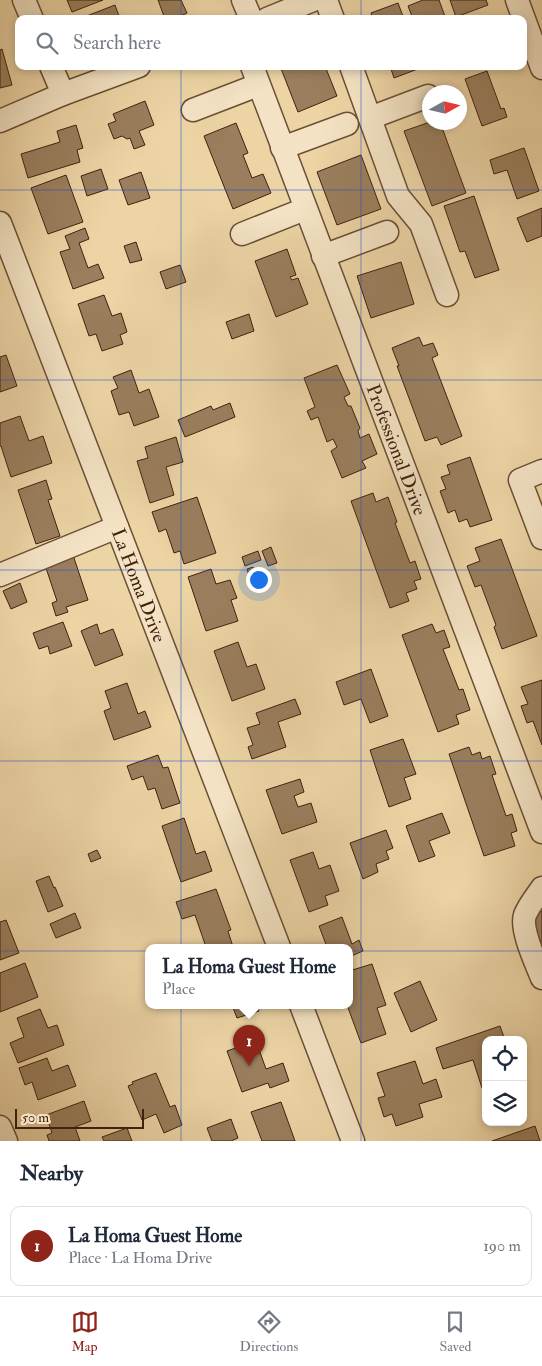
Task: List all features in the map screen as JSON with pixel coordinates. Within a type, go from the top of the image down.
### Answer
[{"type":"street","points":[[24,0],[30,15]]},
{"type":"street","points":[[243,0],[249,15]]},
{"type":"street","points":[[277,15],[313,0]]},
{"type":"street","points":[[326,0],[332,15]]},
{"type":"street","points":[[517,0],[523,15]]},
{"type":"street","points":[[527,27],[542,68]]},
{"type":"street","points":[[53,70],[63,94]]},
{"type":"street","points":[[0,121],[63,94],[128,70]]},
{"type":"street","points":[[352,70],[398,196],[421,224],[447,295]]},
{"type":"street","points":[[193,110],[255,76]]},
{"type":"street","name":"Professional Drive","points":[[255,76],[542,832]]},
{"type":"street","points":[[370,118],[422,98]]},
{"type":"street","points":[[282,148],[347,124]]},
{"type":"street","points":[[242,234],[306,209]]},
{"type":"street","name":"La Homa Drive","points":[[0,222],[278,944]]},
{"type":"street","points":[[323,256],[387,232]]},
{"type":"street","points":[[542,471],[520,480],[542,538]]},
{"type":"street","points":[[0,575],[117,527]]},
{"type":"street","points":[[542,888],[524,917],[527,940],[542,978]]},
{"type":"street","points":[[303,1009],[353,1141]]},
{"type":"street","points":[[0,1127],[6,1141]]},
{"type":"building","points":[[67,0],[103,0],[72,12]]},
{"type":"building","points":[[158,0],[181,0],[187,13],[183,15],[164,15]]},
{"type":"building","points":[[423,0],[439,0],[445,15],[411,15],[408,6]]},
{"type":"building","points":[[450,0],[486,0],[488,5],[461,15],[455,15]]},
{"type":"building","points":[[398,3],[402,15],[372,15],[371,13]]},
{"type":"building","points":[[115,5],[119,15],[89,15]]},
{"type":"building","points":[[2,49],[12,85],[0,88],[0,50]]},
{"type":"building","points":[[282,70],[327,70],[337,96],[298,112]]},
{"type":"building","points":[[391,70],[415,70],[394,78]]},
{"type":"building","points":[[487,71],[501,109],[504,108],[507,117],[482,126],[465,79]]},
{"type":"building","points":[[145,101],[154,125],[139,131],[145,145],[134,149],[130,138],[127,139],[122,136],[114,139],[108,124],[116,121],[113,114]]},
{"type":"building","points":[[236,123],[248,153],[243,155],[252,178],[263,174],[271,193],[233,209],[204,136]]},
{"type":"building","points":[[76,125],[83,148],[77,150],[80,162],[28,178],[21,154],[60,142],[57,131]]},
{"type":"building","points":[[422,125],[422,130],[443,130],[466,193],[432,206],[404,131]]},
{"type":"building","points":[[524,148],[539,191],[517,199],[507,170],[494,174],[490,160]]},
{"type":"building","points":[[361,155],[381,209],[337,225],[317,172]]},
{"type":"building","points":[[101,169],[108,189],[87,196],[81,176]]},
{"type":"building","points":[[141,172],[150,198],[128,205],[119,180]]},
{"type":"building","points":[[66,175],[83,222],[48,234],[31,188]]},
{"type":"building","points":[[474,196],[499,270],[475,278],[465,251],[460,252],[444,206]]},
{"type":"building","points":[[542,208],[542,236],[527,242],[517,218]]},
{"type":"building","points":[[85,228],[89,239],[79,243],[88,268],[98,264],[104,278],[73,289],[60,252],[70,249],[65,236]]},
{"type":"building","points":[[136,242],[142,260],[130,263],[124,246]]},
{"type":"building","points":[[287,249],[296,275],[290,277],[292,280],[298,278],[308,304],[276,317],[255,261]]},
{"type":"building","points":[[401,262],[414,304],[371,318],[357,276]]},
{"type":"building","points":[[180,265],[186,282],[166,289],[160,272]]},
{"type":"building","points":[[104,295],[112,316],[121,313],[127,332],[120,335],[123,344],[102,351],[96,334],[89,336],[78,304]]},
{"type":"building","points":[[249,314],[254,331],[232,339],[226,322]]},
{"type":"building","points":[[419,337],[423,346],[433,343],[438,355],[432,358],[462,436],[441,445],[437,437],[425,441],[392,348]]},
{"type":"building","points":[[6,355],[17,386],[0,392],[0,357]]},
{"type":"building","points":[[337,365],[350,394],[344,397],[348,406],[351,406],[360,428],[358,431],[360,438],[369,434],[377,454],[362,461],[366,468],[342,478],[331,451],[337,447],[333,439],[327,442],[318,417],[311,420],[307,411],[315,407],[304,378]]},
{"type":"building","points":[[131,370],[139,393],[149,389],[159,417],[134,426],[129,412],[119,415],[111,391],[118,388],[113,377]]},
{"type":"building","points":[[230,403],[235,417],[185,437],[178,420],[211,406],[213,410]]},
{"type":"building","points":[[20,416],[29,441],[43,436],[52,463],[11,477],[0,446],[0,423]]},
{"type":"building","points":[[176,437],[183,462],[166,467],[174,495],[150,503],[137,461],[148,458],[145,447]]},
{"type":"building","points":[[470,457],[492,520],[470,527],[467,519],[459,522],[455,510],[448,513],[440,491],[446,489],[441,477],[450,474],[447,465]]},
{"type":"building","points":[[46,480],[52,499],[48,500],[60,536],[36,544],[18,490]]},
{"type":"building","points":[[373,493],[376,502],[388,497],[397,522],[395,523],[410,563],[415,561],[421,579],[414,581],[417,589],[406,593],[409,601],[390,608],[351,501]]},
{"type":"building","points":[[197,497],[216,553],[184,564],[180,551],[174,553],[166,529],[159,532],[152,512]]},
{"type":"building","points":[[501,539],[537,636],[502,649],[494,627],[496,625],[481,585],[475,587],[467,566],[480,561],[475,548]]},
{"type":"building","points":[[271,547],[277,563],[268,566],[262,551]]},
{"type":"building","points":[[258,551],[261,560],[245,566],[242,557]]},
{"type":"building","points":[[73,555],[88,600],[66,607],[68,612],[56,616],[52,603],[57,601],[45,565]]},
{"type":"building","points":[[253,567],[256,576],[250,579],[247,569]]},
{"type":"building","points":[[211,569],[216,584],[230,580],[237,598],[231,600],[238,621],[206,631],[188,577]]},
{"type":"building","points":[[20,583],[27,602],[11,609],[3,591]]},
{"type":"building","points":[[63,622],[72,646],[50,654],[48,646],[39,649],[33,633]]},
{"type":"building","points":[[97,624],[100,634],[113,629],[123,655],[95,666],[81,631]]},
{"type":"building","points":[[432,624],[436,633],[444,630],[450,647],[443,649],[459,690],[463,689],[470,710],[456,715],[459,724],[438,732],[402,635]]},
{"type":"building","points":[[238,642],[247,667],[256,664],[265,689],[232,701],[214,651]]},
{"type":"building","points":[[371,669],[388,716],[370,723],[361,699],[344,705],[336,682]]},
{"type":"building","points":[[542,680],[542,745],[533,721],[527,723],[521,706],[528,704],[521,687]]},
{"type":"building","points":[[127,683],[138,714],[145,711],[151,727],[114,740],[104,711],[111,708],[105,691]]},
{"type":"building","points":[[295,699],[301,714],[278,722],[286,747],[252,759],[248,747],[253,745],[247,728],[260,724],[256,713]]},
{"type":"building","points":[[403,739],[416,774],[404,778],[411,799],[389,807],[370,750]]},
{"type":"building","points":[[469,747],[472,755],[480,752],[482,759],[490,756],[496,774],[492,775],[506,816],[512,814],[517,831],[511,833],[515,846],[484,856],[449,754]]},
{"type":"building","points":[[158,755],[163,768],[168,767],[180,803],[162,809],[155,788],[148,790],[143,776],[132,780],[127,766]]},
{"type":"building","points":[[300,779],[304,792],[294,796],[298,807],[311,803],[317,822],[282,834],[266,790]]},
{"type":"building","points":[[442,813],[450,833],[429,841],[435,856],[419,862],[406,826]]},
{"type":"building","points":[[184,818],[196,854],[205,851],[212,871],[181,882],[162,826]]},
{"type":"building","points":[[386,830],[393,848],[386,851],[389,859],[376,864],[378,872],[363,879],[350,843]]},
{"type":"building","points":[[97,850],[101,858],[91,862],[88,854]]},
{"type":"building","points":[[313,852],[319,869],[330,865],[339,891],[325,896],[328,905],[309,912],[290,860]]},
{"type":"building","points":[[49,876],[63,906],[48,912],[36,881]]},
{"type":"building","points":[[216,889],[231,930],[228,931],[232,944],[205,944],[195,915],[182,919],[176,902]]},
{"type":"building","points":[[542,911],[542,949],[530,916]]},
{"type":"building","points":[[75,913],[81,928],[56,938],[50,924]]},
{"type":"building","points":[[342,917],[352,944],[326,944],[319,926]]},
{"type":"building","points":[[6,920],[19,953],[0,960],[0,922]]},
{"type":"building","points":[[359,940],[363,951],[353,955],[352,944]]},
{"type":"building","points":[[25,963],[38,997],[0,1012],[0,973]]},
{"type":"building","points":[[372,964],[386,1005],[377,1008],[386,1034],[361,1043],[348,1009],[353,1009],[353,970]]},
{"type":"building","points":[[420,981],[437,1020],[411,1032],[394,993]]},
{"type":"building","points":[[40,1009],[48,1028],[57,1025],[64,1045],[18,1063],[10,1043],[24,1037],[17,1018]]},
{"type":"building","points":[[234,1009],[258,1009],[259,1011],[237,1018]]},
{"type":"building","points":[[500,1026],[504,1036],[482,1036],[482,1088],[473,1060],[443,1069],[436,1048]]},
{"type":"building","points":[[256,1041],[266,1069],[283,1063],[289,1081],[270,1088],[268,1083],[242,1092],[227,1051]]},
{"type":"building","points":[[47,1058],[52,1071],[68,1065],[76,1086],[38,1100],[32,1082],[25,1085],[19,1068]]},
{"type":"building","points":[[415,1061],[423,1084],[436,1079],[442,1097],[419,1104],[423,1117],[396,1126],[392,1114],[384,1117],[378,1098],[385,1096],[377,1073]]},
{"type":"building","points":[[156,1073],[170,1107],[175,1105],[182,1125],[164,1133],[156,1114],[142,1120],[128,1086],[133,1084],[132,1082]]},
{"type":"building","points":[[84,1101],[91,1121],[75,1127],[80,1141],[49,1141],[47,1135],[52,1133],[46,1115]]},
{"type":"building","points":[[281,1102],[295,1141],[262,1141],[251,1112]]},
{"type":"building","points":[[231,1119],[238,1138],[231,1141],[212,1141],[207,1128]]},
{"type":"building","points":[[535,1126],[540,1141],[492,1141]]},
{"type":"building","points":[[127,1128],[132,1141],[104,1141],[102,1137]]},
{"type":"place","name":"La Homa Guest Home","points":[[249,1066]]}]
